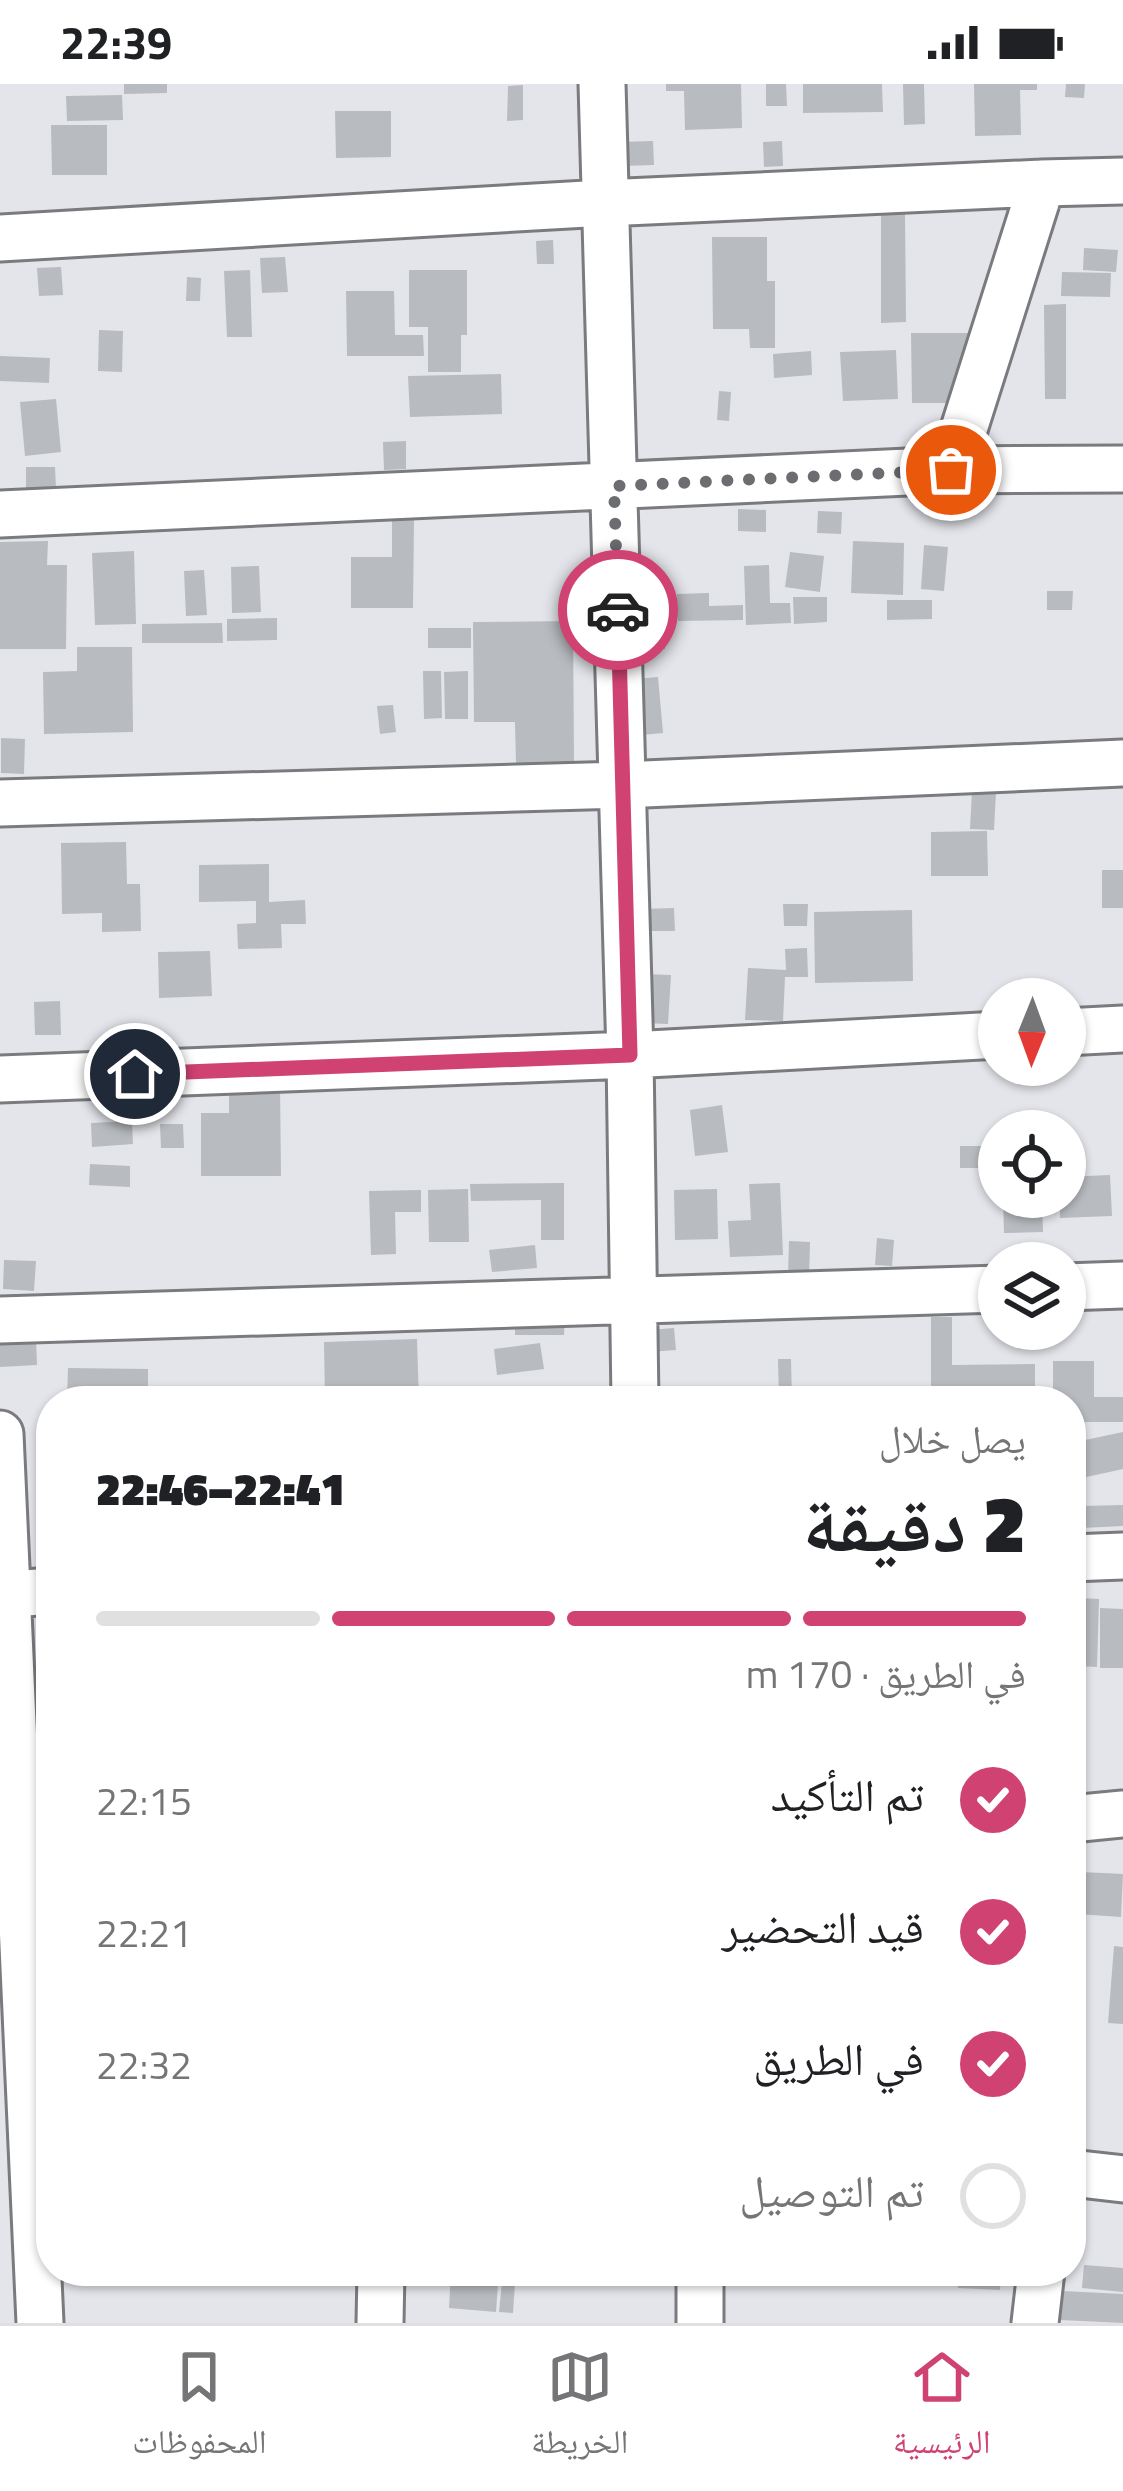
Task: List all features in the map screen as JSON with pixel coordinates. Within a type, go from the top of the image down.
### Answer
[{"type":"street","points":[[602,84],[630,1055],[635,1386]]},
{"type":"street","points":[[0,238],[604,203],[1123,182]]},
{"type":"street","points":[[951,470],[1042,183]]},
{"type":"street","points":[[0,514],[951,470],[1123,469]]},
{"type":"street","points":[[0,803],[1123,763]]},
{"type":"street","points":[[1086,1031],[1123,1029]]},
{"type":"street","points":[[0,1079],[630,1055],[978,1036]]},
{"type":"street","points":[[1086,1286],[1123,1285]]},
{"type":"street","points":[[0,1321],[978,1290]]},
{"type":"street","points":[[0,1434],[20,1594],[24,1887],[36,2096]]},
{"type":"street","points":[[1086,1557],[1123,1556]]},
{"type":"street","points":[[1086,1818],[1123,1814]]},
{"type":"street","points":[[1086,2175],[1123,2179]]},
{"type":"street","points":[[36,2195],[18,2236],[40,2323]]},
{"type":"street","points":[[380,2323],[381,2286]]},
{"type":"street","points":[[700,2286],[700,2323]]},
{"type":"street","points":[[1035,2323],[1039,2286]]},
{"type":"building","points":[[124,84],[167,84],[167,93],[124,94]]},
{"type":"building","points":[[666,84],[741,84],[742,128],[685,130],[684,91],[666,91]]},
{"type":"building","points":[[766,84],[786,84],[787,106],[766,106]]},
{"type":"building","points":[[803,84],[882,84],[883,112],[803,113]]},
{"type":"building","points":[[903,84],[924,84],[925,124],[904,125]]},
{"type":"building","points":[[974,84],[1037,84],[1037,90],[1020,90],[1021,135],[975,136]]},
{"type":"building","points":[[1066,84],[1085,84],[1084,98],[1065,97]]},
{"type":"building","points":[[523,85],[523,120],[507,121],[508,86]]},
{"type":"building","points":[[122,95],[123,120],[67,121],[66,96]]},
{"type":"building","points":[[335,111],[391,111],[391,157],[336,158]]},
{"type":"building","points":[[51,125],[107,125],[107,175],[52,175]]},
{"type":"building","points":[[653,141],[654,165],[621,166],[620,142]]},
{"type":"building","points":[[782,141],[783,166],[764,167],[763,142]]},
{"type":"building","points":[[881,213],[905,213],[906,322],[881,323]]},
{"type":"building","points":[[712,237],[767,237],[767,281],[775,281],[775,348],[750,348],[749,329],[713,329]]},
{"type":"building","points":[[553,240],[554,264],[537,264],[536,241]]},
{"type":"building","points":[[1084,248],[1118,250],[1116,272],[1083,270]]},
{"type":"building","points":[[285,257],[288,292],[262,293],[260,258]]},
{"type":"building","points":[[61,267],[63,295],[39,296],[37,268]]},
{"type":"building","points":[[250,270],[252,337],[227,337],[224,271]]},
{"type":"building","points":[[409,270],[467,270],[467,335],[461,335],[461,372],[428,372],[428,327],[409,327]]},
{"type":"building","points":[[1062,272],[1111,273],[1110,297],[1061,296]]},
{"type":"building","points":[[187,277],[201,278],[200,301],[186,301]]},
{"type":"building","points":[[346,291],[394,291],[395,335],[423,335],[424,356],[347,356]]},
{"type":"building","points":[[1066,304],[1066,399],[1045,399],[1044,305]]},
{"type":"building","points":[[99,330],[123,331],[122,372],[98,371]]},
{"type":"building","points":[[911,333],[973,333],[952,403],[912,403]]},
{"type":"building","points":[[896,350],[898,399],[843,401],[840,352]]},
{"type":"building","points":[[811,351],[812,375],[774,378],[773,354]]},
{"type":"building","points":[[0,356],[50,358],[49,383],[0,381]]},
{"type":"building","points":[[501,374],[502,414],[410,417],[408,376]]},
{"type":"building","points":[[719,391],[731,392],[729,421],[717,420]]},
{"type":"building","points":[[56,399],[61,452],[25,456],[20,402]]},
{"type":"building","points":[[406,441],[406,469],[384,470],[383,442]]},
{"type":"building","points":[[26,467],[55,467],[56,489],[26,489]]},
{"type":"building","points":[[738,509],[766,510],[766,532],[738,531]]},
{"type":"building","points":[[818,511],[842,512],[841,534],[817,533]]},
{"type":"building","points":[[392,519],[414,519],[413,608],[351,608],[351,557],[392,557]]},
{"type":"building","points":[[48,541],[47,565],[67,565],[66,649],[0,649],[0,542]]},
{"type":"building","points":[[853,541],[904,543],[903,595],[851,593]]},
{"type":"building","points":[[924,545],[948,547],[944,591],[921,589]]},
{"type":"building","points":[[134,551],[136,624],[95,625],[92,553]]},
{"type":"building","points":[[790,552],[824,556],[820,592],[785,587]]},
{"type":"building","points":[[769,565],[770,603],[790,603],[791,623],[746,625],[744,566]]},
{"type":"building","points":[[259,566],[261,612],[232,613],[231,567]]},
{"type":"building","points":[[204,570],[207,615],[186,616],[184,571]]},
{"type":"building","points":[[1047,591],[1073,591],[1072,610],[1047,610]]},
{"type":"building","points":[[709,593],[709,606],[743,605],[743,620],[678,621],[677,594]]},
{"type":"building","points":[[793,597],[827,597],[827,622],[794,624]]},
{"type":"building","points":[[887,600],[932,600],[932,619],[887,620]]},
{"type":"building","points":[[277,618],[277,640],[227,641],[227,619]]},
{"type":"building","points":[[573,621],[574,764],[516,764],[515,722],[474,722],[473,622]]},
{"type":"building","points":[[222,623],[223,643],[142,643],[142,624]]},
{"type":"building","points":[[665,627],[665,649],[639,650],[638,628]]},
{"type":"building","points":[[428,628],[471,628],[471,648],[428,648]]},
{"type":"building","points":[[77,647],[132,647],[133,732],[44,734],[43,672],[77,671]]},
{"type":"building","points":[[423,671],[441,671],[442,718],[424,719]]},
{"type":"building","points":[[468,671],[468,719],[445,719],[444,672]]},
{"type":"building","points":[[658,677],[663,733],[641,735],[636,679]]},
{"type":"building","points":[[393,705],[396,732],[380,734],[377,706]]},
{"type":"building","points":[[1,738],[25,739],[24,774],[1,773]]},
{"type":"building","points":[[972,791],[996,792],[994,830],[970,829]]},
{"type":"building","points":[[987,831],[988,876],[931,876],[931,832]]},
{"type":"building","points":[[126,842],[127,884],[140,884],[141,931],[102,932],[102,913],[62,914],[61,843]]},
{"type":"building","points":[[269,864],[269,902],[305,900],[306,924],[281,924],[282,948],[238,949],[237,924],[256,923],[256,901],[199,902],[199,865]]},
{"type":"building","points":[[1102,870],[1123,870],[1123,908],[1102,908]]},
{"type":"building","points":[[783,904],[808,904],[807,926],[784,926]]},
{"type":"building","points":[[674,908],[675,931],[643,931],[643,909]]},
{"type":"building","points":[[912,910],[913,981],[815,983],[814,912]]},
{"type":"building","points":[[807,948],[808,977],[785,977],[783,1021],[745,1020],[748,968],[786,970],[785,949]]},
{"type":"building","points":[[210,951],[212,996],[159,998],[158,952]]},
{"type":"building","points":[[643,974],[671,975],[668,1024],[641,1023]]},
{"type":"building","points":[[60,1001],[61,1035],[35,1035],[34,1002]]},
{"type":"building","points":[[280,1085],[281,1176],[201,1176],[201,1113],[229,1113],[229,1086]]},
{"type":"building","points":[[722,1105],[728,1152],[695,1156],[690,1110]]},
{"type":"building","points":[[132,1121],[133,1144],[92,1147],[91,1123]]},
{"type":"building","points":[[160,1124],[183,1124],[184,1148],[161,1148]]},
{"type":"building","points":[[960,1146],[978,1146],[978,1168],[960,1168]]},
{"type":"building","points":[[90,1164],[130,1166],[130,1187],[89,1185]]},
{"type":"building","points":[[1110,1175],[1112,1216],[1086,1217],[1086,1176]]},
{"type":"building","points":[[564,1183],[564,1240],[541,1240],[541,1200],[471,1201],[470,1184]]},
{"type":"building","points":[[780,1183],[783,1255],[730,1257],[728,1221],[751,1220],[749,1184]]},
{"type":"building","points":[[468,1189],[469,1242],[429,1242],[428,1190]]},
{"type":"building","points":[[717,1189],[718,1239],[675,1240],[674,1190]]},
{"type":"building","points":[[421,1190],[421,1212],[395,1212],[396,1254],[371,1255],[369,1191]]},
{"type":"building","points":[[1004,1218],[1043,1218],[1043,1232],[1004,1233]]},
{"type":"building","points":[[877,1238],[894,1240],[892,1266],[875,1265]]},
{"type":"building","points":[[789,1241],[810,1242],[809,1278],[788,1277]]},
{"type":"building","points":[[535,1245],[537,1268],[492,1272],[489,1250]]},
{"type":"building","points":[[4,1260],[36,1261],[34,1291],[3,1289]]},
{"type":"building","points":[[515,1312],[565,1312],[564,1335],[515,1335]]},
{"type":"building","points":[[931,1317],[952,1317],[952,1365],[1035,1364],[1035,1386],[931,1386]]},
{"type":"building","points":[[674,1328],[676,1350],[649,1352],[648,1330]]},
{"type":"building","points":[[36,1338],[37,1365],[0,1367],[0,1340]]},
{"type":"building","points":[[417,1339],[419,1386],[325,1386],[324,1342]]},
{"type":"building","points":[[540,1343],[544,1369],[497,1375],[494,1349]]},
{"type":"building","points":[[778,1359],[791,1359],[792,1386],[779,1386]]},
{"type":"building","points":[[1053,1361],[1094,1361],[1094,1397],[1123,1397],[1123,1422],[1086,1422],[1086,1386],[1053,1386]]},
{"type":"building","points":[[68,1368],[148,1369],[148,1386],[67,1386]]},
{"type":"building","points":[[1123,1432],[1123,1469],[1086,1477],[1086,1440]]},
{"type":"building","points":[[1123,1505],[1123,1526],[1086,1528],[1086,1506]]},
{"type":"building","points":[[1086,1598],[1099,1599],[1097,1667],[1086,1666]]},
{"type":"building","points":[[1100,1608],[1123,1609],[1123,1668],[1100,1668]]},
{"type":"building","points":[[1086,1872],[1123,1874],[1121,1917],[1086,1915]]},
{"type":"building","points":[[1114,1946],[1123,1947],[1123,2024],[1108,2023]]},
{"type":"building","points":[[1086,2265],[1123,2268],[1123,2292],[1082,2288]]},
{"type":"building","points":[[450,2286],[498,2286],[496,2312],[449,2308]]},
{"type":"building","points":[[502,2286],[515,2286],[513,2313],[499,2312]]},
{"type":"building","points":[[958,2286],[1000,2286],[1000,2290]]},
{"type":"building","points":[[1062,2291],[1123,2294],[1123,2323],[1060,2320]]},
{"type":"way so far","points":[[618,610],[614,486],[951,470]]},
{"type":"route","points":[[135,1074],[630,1055],[618,610]]}]
